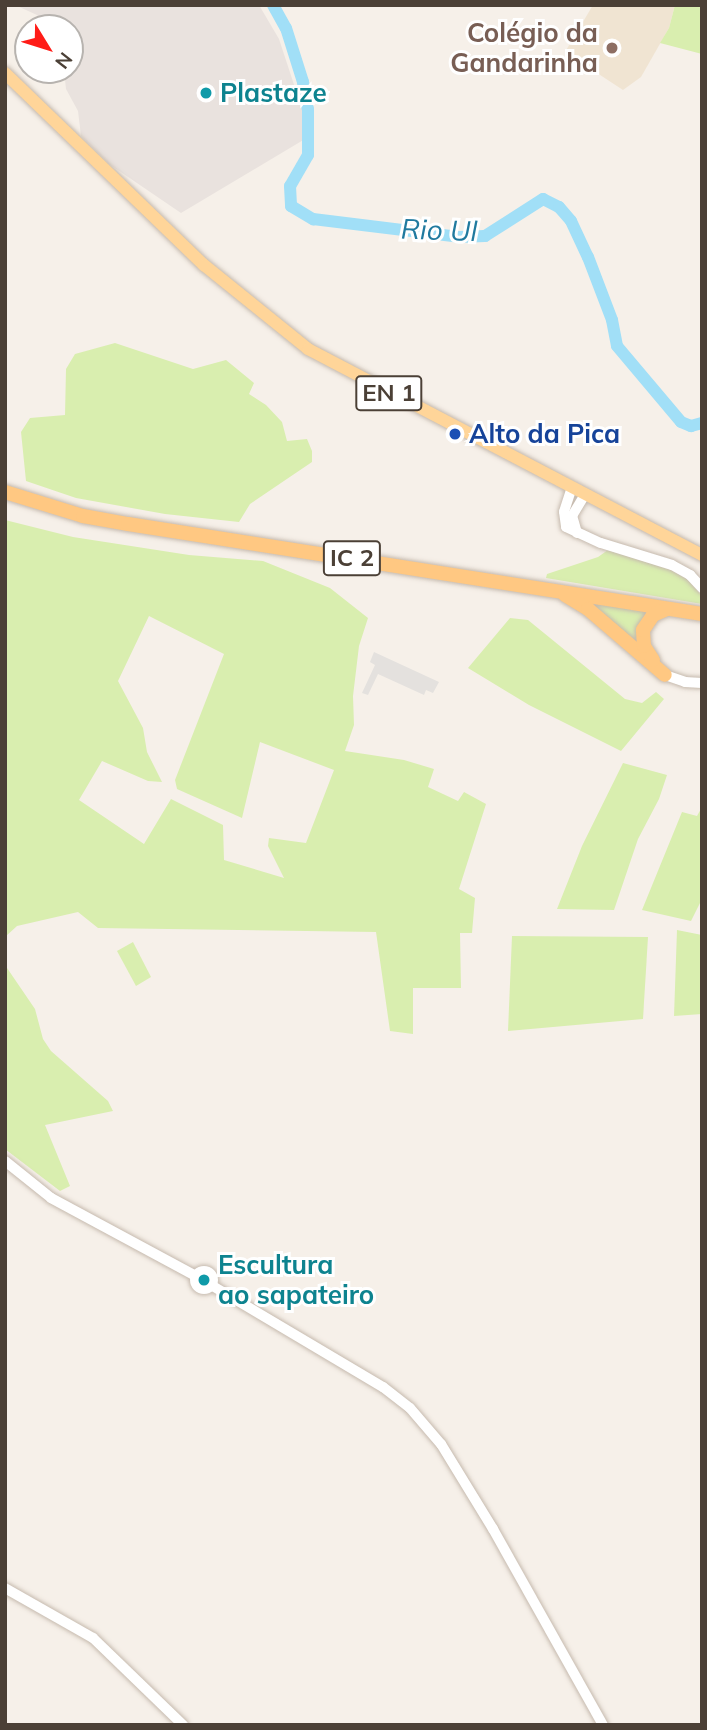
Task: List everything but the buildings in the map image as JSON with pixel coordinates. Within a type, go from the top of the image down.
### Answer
[{"type":"highway","name":"IC 2","points":[[5,486],[85,509],[141,520],[702,609]]},
{"type":"highway","name":"IC 2","points":[[5,492],[83,516],[117,522],[702,614]]},
{"type":"highway","points":[[557,591],[588,609],[665,675]]},
{"type":"highway","points":[[665,675],[650,657],[642,637],[646,623],[653,615],[668,608]]},
{"type":"main road","name":"EN 1","points":[[5,73],[195,256],[308,349],[702,555]]},
{"type":"street","points":[[572,488],[563,519],[566,527],[578,534],[672,565],[691,575],[702,587]]},
{"type":"street","points":[[578,534],[572,516],[585,494]]},
{"type":"street","points":[[665,675],[685,682],[702,683]]},
{"type":"street","points":[[5,1161],[51,1198],[196,1276],[200,1287],[212,1285],[383,1387],[410,1408],[441,1444],[488,1519],[603,1725]]},
{"type":"street","points":[[5,1588],[93,1638],[183,1725]]},
{"type":"shaded area","points":[[15,5],[259,5],[279,39],[302,109],[305,139],[181,213],[109,164],[81,136],[78,111],[65,84],[84,84],[84,14],[35,14]]},
{"type":"shaded area","name":"Colégio da Gandarinha","points":[[593,5],[675,5],[669,28],[641,77],[623,90],[565,52]]},
{"type":"shaded area","points":[[374,652],[439,682],[433,693],[426,690],[424,695],[378,674],[368,695],[362,693],[375,665],[370,662]]},
{"type":"green space","points":[[675,5],[702,5],[702,54],[660,43],[669,28]]},
{"type":"green space","points":[[115,343],[193,369],[226,360],[254,383],[249,394],[266,405],[282,422],[287,441],[307,439],[312,451],[312,462],[250,504],[239,522],[165,514],[76,498],[26,481],[21,432],[30,418],[65,415],[66,369],[75,354]]},
{"type":"green space","points":[[5,520],[73,537],[189,555],[263,561],[330,588],[368,618],[359,646],[353,696],[354,725],[345,751],[404,760],[434,769],[428,787],[458,801],[464,792],[486,804],[459,889],[475,898],[472,933],[460,933],[461,988],[413,988],[413,1034],[390,1031],[376,932],[98,928],[78,912],[17,926],[5,937]],"holes":[[[149,616],[224,654],[175,780],[177,789],[242,818],[260,742],[334,770],[306,843],[269,838],[268,846],[284,878],[224,860],[223,825],[171,799],[144,844],[79,800],[102,761],[148,781],[162,782],[147,752],[143,728],[118,681]]]},
{"type":"green space","points":[[608,550],[671,570],[688,580],[701,595],[702,604],[546,578],[547,574],[598,557]]},
{"type":"green space","points":[[580,599],[651,610],[640,650]]},
{"type":"green space","points":[[510,618],[528,620],[625,699],[642,703],[656,692],[664,699],[621,751],[529,705],[468,668]]},
{"type":"green space","points":[[623,763],[667,775],[659,799],[638,839],[614,910],[557,909],[582,846]]},
{"type":"green space","points":[[702,807],[702,899],[691,921],[642,910],[682,812],[697,816]]},
{"type":"green space","points":[[677,930],[702,935],[702,1014],[674,1016]]},
{"type":"green space","points":[[512,936],[648,937],[643,1019],[508,1031]]},
{"type":"green space","points":[[133,942],[151,977],[136,986],[117,951]]},
{"type":"green space","points":[[5,965],[35,1009],[43,1039],[51,1051],[108,1101],[113,1111],[45,1125],[70,1186],[60,1191],[5,1149]]},
{"type":"waterway","name":"Rio Ul","points":[[273,5],[286,28],[303,82],[308,109],[308,155],[290,186],[291,206],[313,219],[459,237],[485,236],[543,199],[559,207],[571,221],[588,257],[612,320],[617,346],[681,422],[691,426],[702,423]]},
{"type":"place","name":"Colégio da Gandarinha","points":[[612,48]]},
{"type":"place","name":"Plastaze","points":[[206,93]]},
{"type":"place","name":"Alto da Pica","points":[[455,434]]},
{"type":"place","name":"Escultura ao sapateiro","points":[[204,1280]]}]
